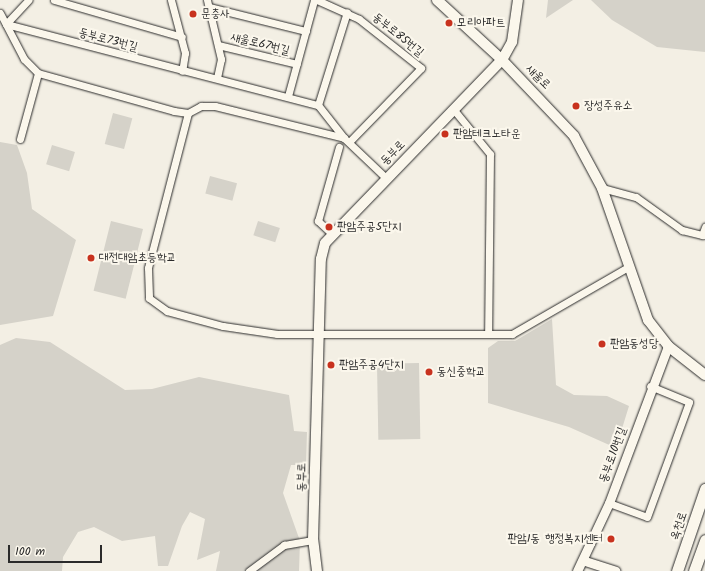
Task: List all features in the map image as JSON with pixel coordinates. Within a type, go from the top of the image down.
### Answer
[{"type":"main road","name":"새울로","points":[[437,0],[502,60],[574,136],[602,188],[648,320],[668,346],[705,375]]},
{"type":"main road","name":"동부로","points":[[317,571],[313,540],[321,259],[331,233],[502,60],[512,42],[518,0]]},
{"type":"main road","name":"옥천로","points":[[677,571],[705,489]]},
{"type":"main road","points":[[694,571],[705,540]]},
{"type":"street","points":[[6,24],[28,0]]},
{"type":"street","points":[[54,0],[182,37]]},
{"type":"street","points":[[171,0],[185,53],[182,71]]},
{"type":"street","name":"새울로67번길","points":[[288,96],[314,0]]},
{"type":"street","name":"동부로85번길","points":[[317,0],[347,12],[421,68],[346,140]]},
{"type":"street","points":[[208,4],[221,59],[217,78]]},
{"type":"street","name":"새울로67번길","points":[[208,4],[306,32]]},
{"type":"street","points":[[347,12],[318,105],[346,140],[386,178]]},
{"type":"street","points":[[0,13],[24,59],[38,73],[188,113],[202,106],[215,106],[346,140]]},
{"type":"street","name":"동부로73번길","points":[[6,24],[182,71],[217,78],[318,105]]},
{"type":"street","name":"새울로67번길","points":[[218,44],[297,64]]},
{"type":"street","points":[[20,139],[38,73]]},
{"type":"street","points":[[454,110],[490,154],[488,334]]},
{"type":"street","points":[[188,113],[160,216],[147,280],[149,298],[158,308],[223,326],[319,336],[512,334],[630,266]]},
{"type":"street","points":[[331,233],[318,221],[339,147]]},
{"type":"street","points":[[602,188],[636,198],[682,230],[703,237],[705,227]]},
{"type":"street","name":"동부로10번길","points":[[577,571],[585,561],[609,503],[650,386],[668,346]]},
{"type":"street","points":[[609,503],[647,517],[689,402],[650,386]]},
{"type":"street","points":[[249,571],[284,545],[313,540]]},
{"type":"street","points":[[585,561],[615,571]]},
{"type":"shaded area","points":[[548,0],[573,0],[546,18]]},
{"type":"shaded area","points":[[591,0],[705,0],[705,52],[657,47],[612,20]]},
{"type":"shaded area","points":[[113,113],[132,118],[124,149],[105,144]]},
{"type":"shaded area","points":[[0,142],[17,145],[27,173],[32,209],[76,240],[53,316],[0,325]]},
{"type":"shaded area","points":[[52,145],[75,152],[69,171],[46,164]]},
{"type":"shaded area","points":[[210,176],[237,183],[232,201],[205,193]]},
{"type":"shaded area","points":[[111,221],[143,229],[126,299],[94,291]]},
{"type":"shaded area","points":[[258,221],[280,228],[275,242],[253,235]]},
{"type":"shaded area","points":[[552,319],[556,385],[574,395],[607,396],[629,406],[616,448],[569,427],[488,403],[488,348],[498,341],[515,341]]},
{"type":"shaded area","points":[[16,338],[50,342],[125,390],[152,389],[199,377],[289,395],[294,431],[307,432],[306,465],[291,465],[283,493],[300,541],[299,571],[216,571],[220,551],[197,560],[205,519],[190,512],[182,526],[168,566],[158,566],[155,536],[122,541],[94,527],[78,532],[63,557],[62,571],[0,571],[0,345]]},
{"type":"shaded area","points":[[419,363],[420,439],[378,440],[377,364]]},
{"type":"place","name":"문충사","points":[[193,14]]},
{"type":"place","name":"모리아파트","points":[[449,23]]},
{"type":"place","name":"장성주유소","points":[[576,106]]},
{"type":"place","name":"판암테크노타운","points":[[445,134]]},
{"type":"place","name":"판암주공5단지","points":[[329,227]]},
{"type":"place","name":"대전대암초등학교","points":[[91,258]]},
{"type":"place","name":"판암동성당","points":[[602,344]]},
{"type":"place","name":"판암주공4단지","points":[[331,365]]},
{"type":"place","name":"동신중학교","points":[[429,372]]},
{"type":"place","name":"판암1동 행정복지센터","points":[[611,539]]}]
